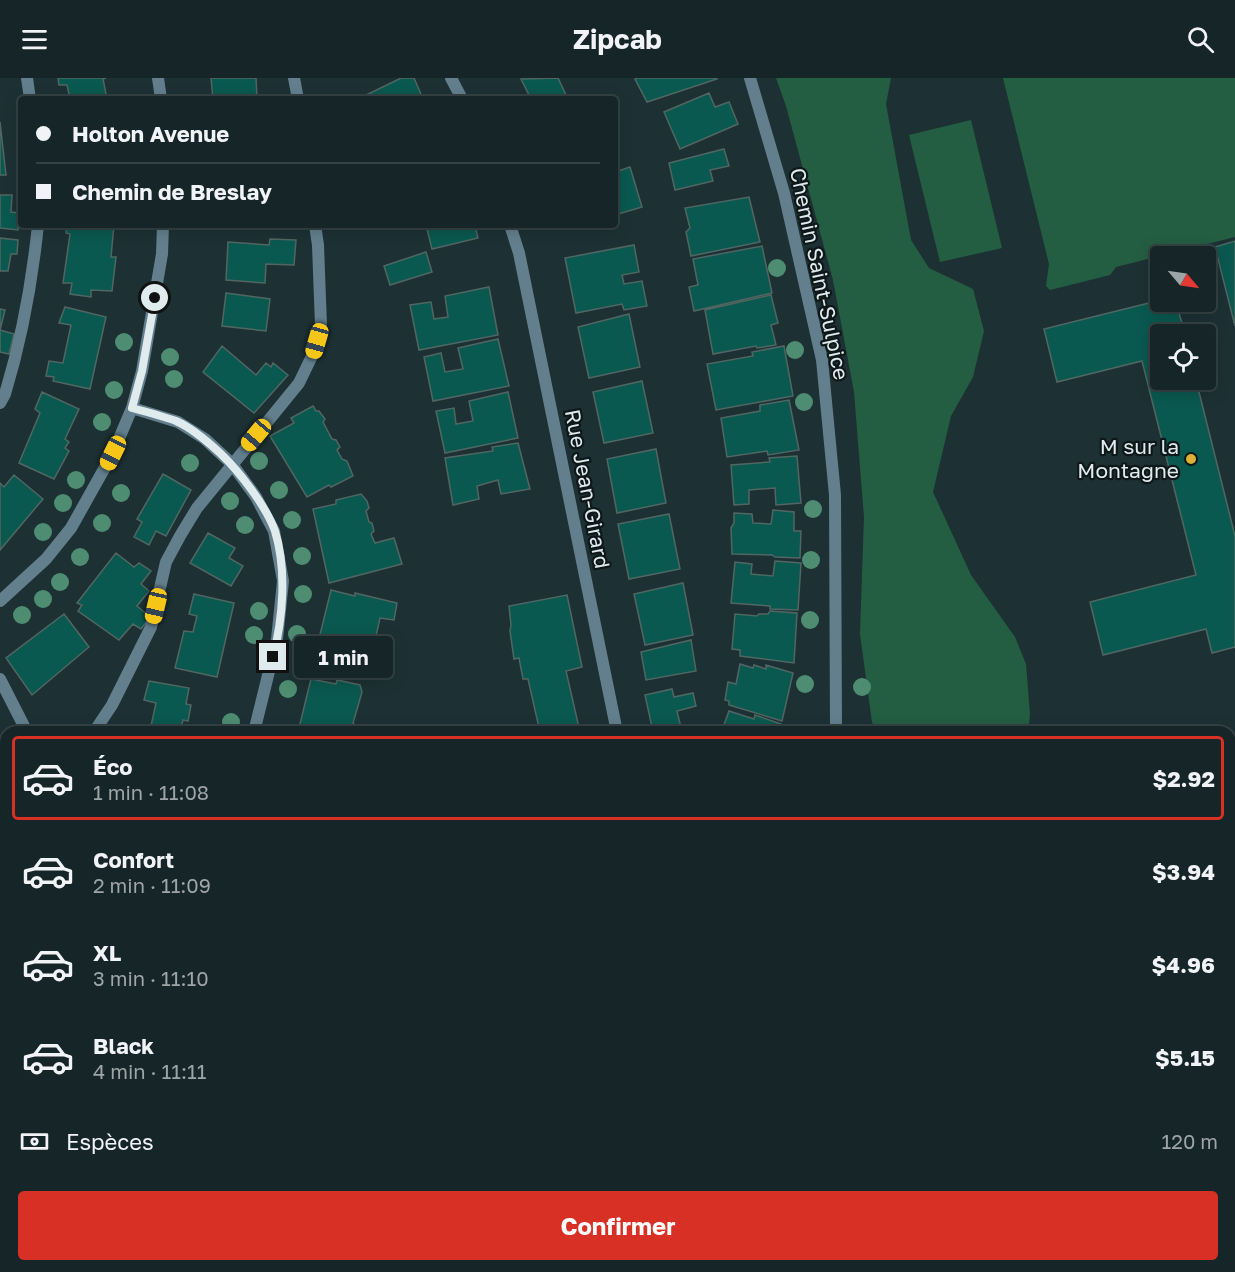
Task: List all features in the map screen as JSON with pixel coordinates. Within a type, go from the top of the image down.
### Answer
[{"type":"street","points":[[27,78],[30,96]]},
{"type":"street","points":[[158,78],[160,96]]},
{"type":"street","points":[[294,78],[297,96]]},
{"type":"street","points":[[451,78],[460,96]]},
{"type":"street","name":"Chemin Saint-Sulpice","points":[[750,78],[784,193],[822,360],[835,495],[835,726]]},
{"type":"street","points":[[0,403],[22,333],[33,277],[38,228]]},
{"type":"street","points":[[0,601],[46,559],[71,528],[106,468],[132,408],[142,371],[152,320],[164,228]]},
{"type":"street","points":[[98,726],[112,705],[151,627],[165,562],[197,508],[299,383],[312,356],[321,326],[315,228]]},
{"type":"street","name":"Rue Jean-Girard","points":[[511,228],[519,253],[616,726]]},
{"type":"street","points":[[132,408],[177,422],[205,439],[231,464],[256,497],[274,531],[283,581],[277,639],[255,726]]},
{"type":"street","points":[[0,679],[24,726]]},
{"type":"green space","points":[[776,78],[891,78],[886,104],[911,240],[929,268],[973,289],[984,331],[973,377],[951,416],[933,492],[971,575],[1015,637],[1026,664],[1029,726],[874,726],[872,722],[860,634],[864,517],[854,392],[833,280],[786,106]]},
{"type":"green space","points":[[1003,78],[1235,78],[1235,237],[1199,246],[1150,246],[1150,258],[1116,267],[1110,275],[1050,290],[1046,286],[1049,264]]},
{"type":"green space","points":[[971,120],[1002,248],[940,262],[909,135]]},
{"type":"building","points":[[58,78],[106,78],[103,79],[106,96],[69,96],[67,85],[59,85]]},
{"type":"building","points":[[211,78],[256,78],[257,96],[213,96]]},
{"type":"building","points":[[401,78],[414,78],[422,96],[364,96]]},
{"type":"building","points":[[558,78],[567,96],[530,96],[521,79]]},
{"type":"building","points":[[635,79],[717,79],[647,102]]},
{"type":"building","points":[[709,93],[715,107],[729,102],[738,124],[680,149],[664,112]]},
{"type":"building","points":[[0,122],[6,175],[0,175]]},
{"type":"building","points":[[724,149],[729,166],[710,170],[713,181],[675,190],[669,163]]},
{"type":"building","points":[[630,167],[642,207],[618,214],[618,171]]},
{"type":"building","points":[[0,195],[12,195],[11,212],[18,213],[18,230],[0,228]]},
{"type":"building","points":[[749,197],[760,242],[691,256],[686,232],[690,228],[685,208]]},
{"type":"building","points":[[67,228],[114,228],[111,257],[116,257],[112,291],[91,290],[91,297],[70,294],[72,283],[63,283],[70,234],[66,233]]},
{"type":"building","points":[[427,228],[476,228],[478,238],[432,249]]},
{"type":"building","points":[[0,238],[18,240],[17,254],[11,254],[8,271],[0,271]]},
{"type":"building","points":[[270,239],[296,240],[294,265],[266,264],[265,283],[226,280],[228,242],[269,245]]},
{"type":"building","points":[[1235,241],[1235,326],[1216,251],[1216,247]]},
{"type":"building","points":[[634,245],[639,272],[622,275],[624,284],[642,281],[647,306],[624,310],[622,304],[576,313],[565,258]]},
{"type":"building","points":[[762,246],[772,293],[694,311],[689,287],[698,285],[693,259]]},
{"type":"building","points":[[426,252],[432,272],[390,285],[384,266]]},
{"type":"building","points":[[489,287],[498,335],[419,350],[410,305],[431,302],[434,319],[448,317],[445,296]]},
{"type":"building","points":[[226,293],[270,299],[266,331],[222,326]]},
{"type":"building","points":[[771,295],[778,323],[771,325],[776,345],[757,348],[756,346],[713,354],[705,310]]},
{"type":"building","name":"M sur la Montagne","points":[[1150,303],[1150,312],[1179,312],[1182,324],[1150,324],[1150,390],[1198,390],[1235,536],[1235,647],[1212,653],[1206,629],[1103,655],[1090,602],[1196,575],[1142,361],[1057,382],[1044,329]]},
{"type":"building","points":[[65,307],[106,317],[90,389],[53,381],[54,377],[46,376],[49,361],[63,363],[71,325],[59,323]]},
{"type":"building","points":[[0,309],[5,310],[0,330]]},
{"type":"building","points":[[629,314],[640,367],[589,378],[578,327]]},
{"type":"building","points":[[0,330],[14,334],[9,354],[0,352]]},
{"type":"building","points":[[498,339],[509,386],[433,401],[424,357],[441,353],[445,372],[463,369],[458,348]]},
{"type":"building","points":[[222,346],[256,375],[266,363],[271,367],[273,363],[288,375],[254,413],[203,372]]},
{"type":"building","points":[[784,346],[793,396],[716,410],[707,364],[753,356],[752,352]]},
{"type":"building","points":[[642,381],[653,433],[604,443],[593,392]]},
{"type":"building","points":[[42,392],[79,409],[65,439],[69,442],[65,448],[69,451],[54,479],[19,463],[40,413],[35,409]]},
{"type":"building","points":[[508,392],[518,438],[445,453],[436,411],[454,408],[456,424],[473,421],[469,401]]},
{"type":"building","points":[[789,400],[799,450],[768,455],[767,451],[727,457],[721,418],[760,411],[760,405]]},
{"type":"building","points":[[313,406],[325,419],[323,422],[332,439],[336,440],[340,447],[337,450],[342,459],[347,461],[353,476],[307,497],[270,436],[294,423],[291,418]]},
{"type":"building","points":[[518,443],[530,489],[501,494],[498,480],[477,486],[479,499],[453,505],[445,458],[493,451],[492,447]]},
{"type":"building","points":[[656,449],[666,503],[617,513],[607,459]]},
{"type":"building","points":[[797,456],[801,503],[776,505],[775,488],[749,490],[749,504],[734,505],[731,465],[770,462],[769,458]]},
{"type":"building","points":[[163,474],[191,490],[166,536],[156,531],[149,545],[134,537],[142,522],[137,519]]},
{"type":"building","points":[[14,475],[43,499],[0,550],[0,483],[4,487]]},
{"type":"building","points":[[361,494],[369,508],[366,511],[369,522],[372,523],[374,531],[371,534],[375,543],[394,538],[402,564],[329,583],[313,509],[336,504],[336,500]]},
{"type":"building","points":[[773,510],[794,512],[794,531],[801,531],[800,558],[732,554],[731,528],[734,523],[734,513],[752,514],[753,523],[771,524]]},
{"type":"building","points":[[669,514],[680,569],[629,579],[618,524]]},
{"type":"building","points":[[208,533],[235,548],[229,558],[243,566],[231,586],[190,563]]},
{"type":"building","points":[[116,553],[134,567],[139,563],[151,571],[141,584],[149,591],[137,606],[150,617],[141,629],[133,624],[119,640],[78,611],[82,605],[77,603]]},
{"type":"building","points":[[775,561],[801,563],[798,610],[770,609],[770,606],[731,603],[735,562],[752,564],[751,574],[773,576]]},
{"type":"building","points":[[683,583],[693,635],[645,645],[634,594]]},
{"type":"building","points":[[331,590],[397,603],[394,620],[380,618],[368,672],[363,674],[314,659]]},
{"type":"building","points":[[194,594],[234,603],[217,677],[175,668],[184,631],[193,632],[197,616],[189,614]]},
{"type":"building","points":[[567,595],[582,667],[566,671],[579,726],[539,726],[528,679],[523,679],[519,658],[514,659],[509,606]]},
{"type":"building","points":[[770,611],[797,613],[794,663],[740,656],[740,650],[732,649],[735,614],[757,616],[768,614]]},
{"type":"building","points":[[64,614],[89,647],[32,695],[6,658]]},
{"type":"building","points":[[691,640],[696,671],[646,680],[641,652]]},
{"type":"building","points":[[740,664],[766,669],[766,665],[793,673],[782,721],[729,705],[729,701],[725,700],[728,682],[736,684]]},
{"type":"building","points":[[311,679],[336,684],[337,680],[360,685],[362,692],[353,723],[356,726],[299,726]]},
{"type":"building","points":[[149,681],[189,688],[186,704],[191,705],[188,721],[183,720],[182,726],[151,726],[156,703],[144,700]]},
{"type":"building","points":[[672,689],[674,697],[693,693],[696,706],[677,711],[681,726],[652,726],[645,695]]},
{"type":"building","points":[[729,711],[754,719],[755,715],[781,724],[780,726],[723,726]]},
{"type":"place","name":"M sur la Montagne","points":[[1191,459]]},
{"type":"route","points":[[155,298],[142,371],[132,408],[177,422],[205,439],[231,464],[256,497],[274,531],[283,581],[273,657]]}]
